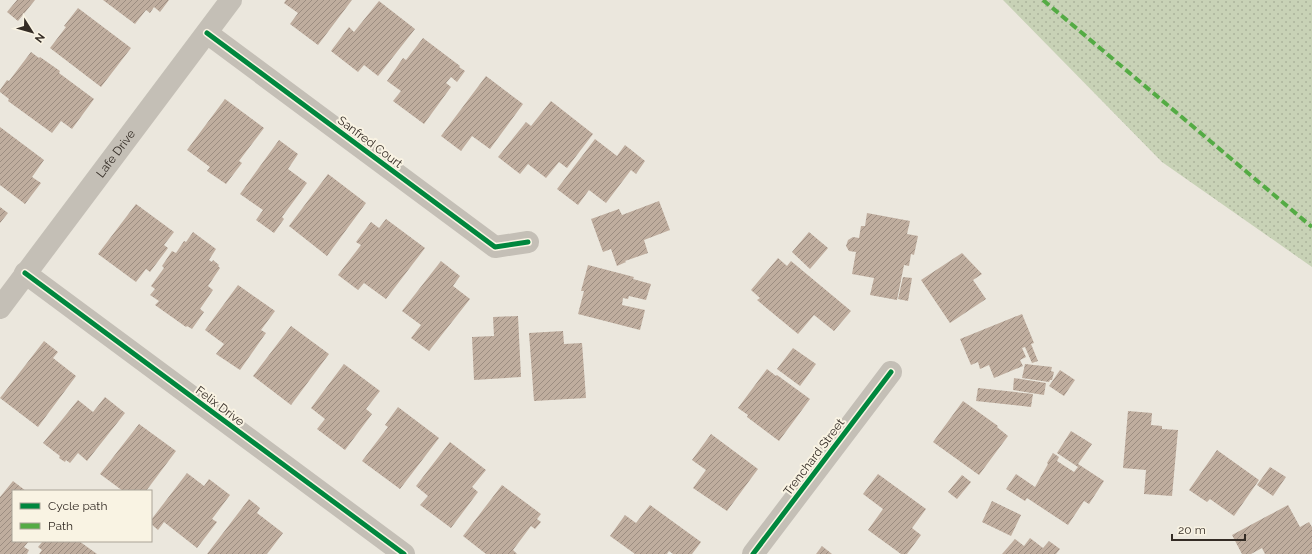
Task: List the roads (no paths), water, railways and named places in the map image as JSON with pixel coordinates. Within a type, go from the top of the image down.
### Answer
[{"type":"street","name":"Lafe Drive","points":[[0,308],[231,0]]},
{"type":"street","name":"Sanfred Court","points":[[206,33],[495,246],[528,242]]},
{"type":"street","name":"Felix Drive","points":[[25,274],[404,554]]},
{"type":"street","name":"Trenchard Street","points":[[753,554],[892,372]]}]
